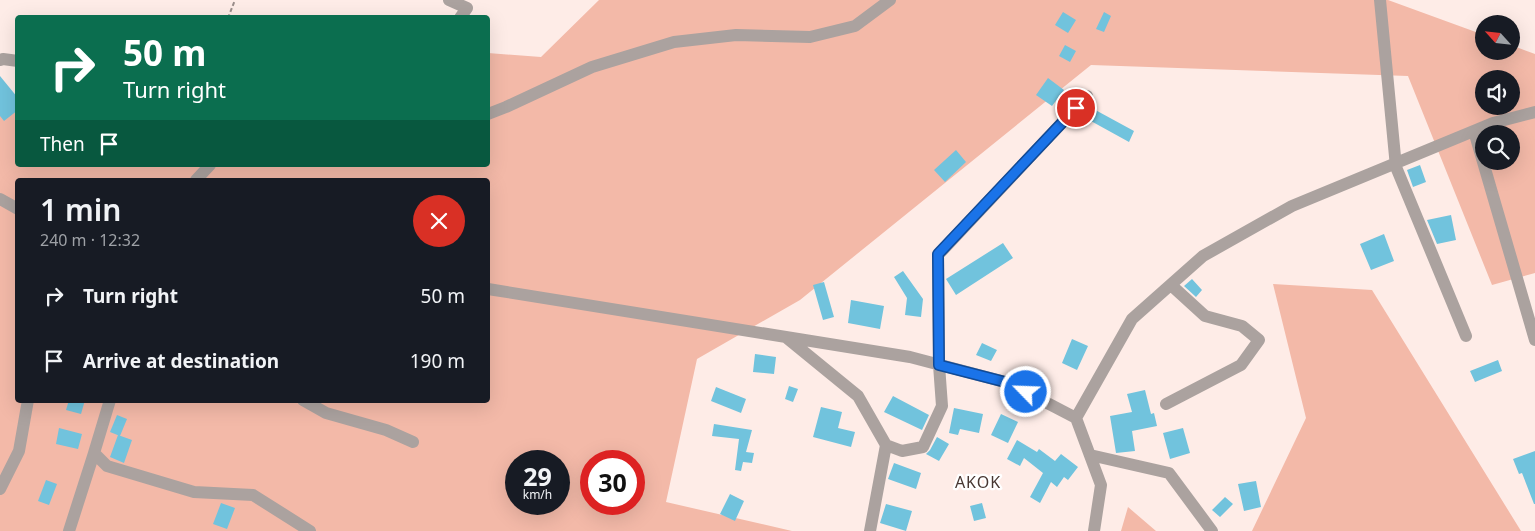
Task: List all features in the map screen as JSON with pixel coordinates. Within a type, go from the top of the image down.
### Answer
[{"type":"street","points":[[449,0],[467,8],[462,15]]},
{"type":"street","points":[[490,113],[592,67],[674,42],[736,35],[810,37],[855,26],[890,0]]},
{"type":"street","points":[[1384,0],[1395,164],[1466,336]]},
{"type":"street","points":[[0,60],[15,61]]},
{"type":"street","points":[[786,337],[858,396],[886,445],[902,451],[923,447],[942,406],[939,365],[938,254],[1087,96]]},
{"type":"street","points":[[1076,418],[1132,319],[1203,256],[1292,206],[1493,123],[1535,112]]},
{"type":"street","points":[[1474,131],[1535,340]]},
{"type":"street","points":[[198,178],[208,167]]},
{"type":"street","points":[[0,199],[15,207]]},
{"type":"street","points":[[1166,404],[1241,365],[1259,340],[1242,326],[1205,316],[1171,285]]},
{"type":"street","points":[[490,289],[910,357],[1009,383],[1076,418],[1101,486],[1094,531]]},
{"type":"street","points":[[0,489],[18,451],[27,403]]},
{"type":"street","points":[[69,531],[109,403]]},
{"type":"street","points":[[308,403],[326,413],[386,430],[414,442]]},
{"type":"street","points":[[870,531],[886,445]]},
{"type":"street","points":[[94,453],[107,466],[194,492],[253,495],[310,531]]},
{"type":"street","points":[[1090,455],[1169,473],[1212,531]]},
{"type":"path","points":[[229,15],[235,0]]},
{"type":"shaded area","points":[[599,0],[1388,0],[1475,32],[1475,60],[1520,60],[1520,48],[1535,54],[1535,273],[1492,285],[1408,76],[1091,65],[800,300],[697,359],[666,502],[792,531],[0,531],[0,114],[15,104],[15,167],[490,167],[490,53],[541,57]]},
{"type":"shaded area","points":[[1273,284],[1372,290],[1521,531],[1252,531],[1306,418]]},
{"type":"shaded area","points":[[1128,507],[1156,531],[1121,531]]},
{"type":"building","points":[[1063,12],[1076,20],[1068,33],[1055,25]]},
{"type":"building","points":[[1104,12],[1111,16],[1104,32],[1096,29]]},
{"type":"building","points":[[1065,45],[1076,51],[1070,62],[1059,56]]},
{"type":"building","points":[[0,76],[15,94],[15,112],[4,121],[0,116]]},
{"type":"building","points":[[1048,78],[1064,90],[1052,106],[1036,95]]},
{"type":"building","points":[[1088,106],[1134,131],[1129,142],[1080,115]]},
{"type":"building","points":[[956,150],[966,162],[945,182],[934,170]]},
{"type":"building","points":[[1420,165],[1426,182],[1413,187],[1407,170]]},
{"type":"building","points":[[1451,215],[1456,240],[1437,244],[1427,220]]},
{"type":"building","points":[[1384,234],[1394,261],[1371,270],[1360,244]]},
{"type":"building","points":[[1003,243],[1013,258],[956,295],[946,279]]},
{"type":"building","points":[[903,271],[923,299],[921,317],[905,315],[907,298],[894,277]]},
{"type":"building","points":[[1192,279],[1202,290],[1196,297],[1184,286]]},
{"type":"building","points":[[824,282],[834,317],[823,320],[813,285]]},
{"type":"building","points":[[851,300],[884,306],[880,329],[848,323]]},
{"type":"building","points":[[1072,339],[1088,346],[1077,370],[1062,363]]},
{"type":"building","points":[[982,343],[997,350],[991,361],[976,355]]},
{"type":"building","points":[[755,354],[776,357],[774,374],[753,372]]},
{"type":"building","points":[[1498,360],[1502,371],[1475,382],[1470,371]]},
{"type":"building","points":[[789,386],[798,389],[793,402],[785,399]]},
{"type":"building","points":[[716,387],[746,399],[741,413],[711,401]]},
{"type":"building","points":[[1145,390],[1151,414],[1154,413],[1157,426],[1132,431],[1135,451],[1116,453],[1110,416],[1132,412],[1127,394]]},
{"type":"building","points":[[893,396],[929,415],[922,430],[884,412]]},
{"type":"building","points":[[68,403],[84,403],[81,414],[66,410]]},
{"type":"building","points":[[821,407],[842,412],[838,428],[855,432],[851,447],[813,437]]},
{"type":"building","points":[[954,408],[983,414],[979,433],[960,429],[958,435],[949,433]]},
{"type":"building","points":[[1001,414],[1018,422],[1008,443],[991,435]]},
{"type":"building","points":[[117,415],[127,419],[120,436],[110,432]]},
{"type":"building","points":[[714,424],[752,430],[746,452],[754,453],[752,463],[743,462],[741,471],[735,470],[739,439],[712,436]]},
{"type":"building","points":[[59,428],[82,434],[78,449],[56,444]]},
{"type":"building","points":[[1183,428],[1190,453],[1170,459],[1163,433]]},
{"type":"building","points":[[118,435],[132,440],[124,463],[110,457]]},
{"type":"building","points":[[937,437],[949,444],[939,461],[926,454]]},
{"type":"building","points":[[1017,440],[1037,452],[1039,449],[1055,461],[1061,454],[1078,467],[1068,480],[1064,477],[1057,487],[1051,482],[1040,503],[1030,497],[1043,473],[1024,458],[1020,466],[1007,459]]},
{"type":"building","points":[[1535,451],[1534,504],[1522,473],[1519,474],[1513,459]]},
{"type":"building","points":[[894,463],[921,473],[916,489],[888,479]]},
{"type":"building","points":[[46,480],[57,484],[49,505],[38,501]]},
{"type":"building","points":[[1256,481],[1261,507],[1244,511],[1238,484]]},
{"type":"building","points":[[730,494],[744,501],[735,521],[720,514]]},
{"type":"building","points":[[1225,497],[1233,504],[1220,517],[1212,510]]},
{"type":"building","points":[[221,503],[235,508],[227,529],[213,524]]},
{"type":"building","points":[[982,503],[986,518],[974,521],[970,506]]},
{"type":"building","points":[[886,504],[912,511],[906,531],[880,523]]},
{"type":"district","name":"AKOK","points":[[978,482]]},
{"type":"route","points":[[1026,392],[1009,383],[939,365],[938,254],[1076,108]]}]
